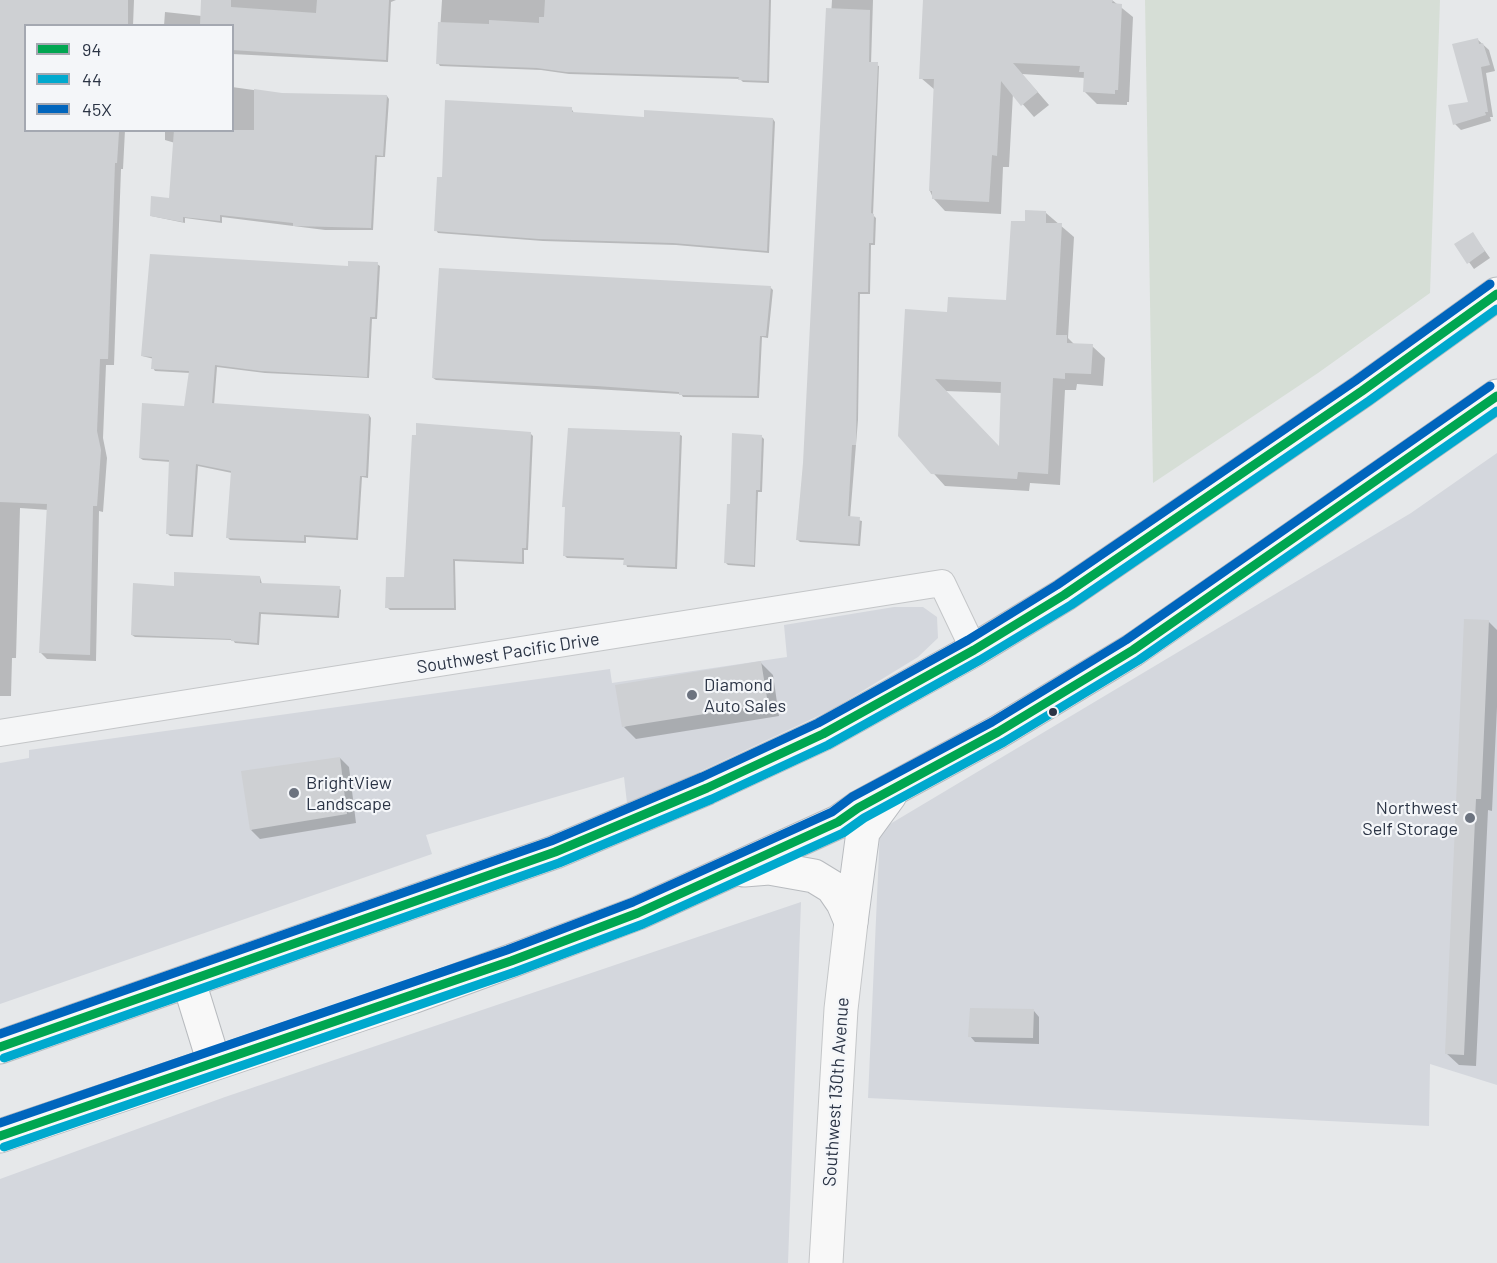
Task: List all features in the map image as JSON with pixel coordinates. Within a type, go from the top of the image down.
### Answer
[{"type":"main road","points":[[0,1047],[424,900],[634,820],[814,738],[974,650],[1064,595],[1497,294]]},
{"type":"main road","points":[[0,1136],[412,997],[511,961],[638,913],[838,822],[858,808],[998,732],[1133,650],[1497,396]]},
{"type":"main road","name":"Southwest 130th Avenue","points":[[826,1263],[841,1009],[863,832],[894,789]]},
{"type":"main road","points":[[731,871],[770,868],[814,876],[832,887],[843,903],[851,922]]},
{"type":"main road","points":[[189,982],[214,1063]]},
{"type":"street","name":"Southwest Pacific Drive","points":[[0,733],[942,583],[974,650]]},
{"type":"shaded area","points":[[1145,0],[1440,0],[1430,293],[1318,373],[1153,483]]},
{"type":"shaded area","points":[[1497,453],[1497,1085],[1430,1064],[1429,1126],[868,1098],[880,830],[1411,513]]},
{"type":"shaded area","points":[[894,607],[923,607],[937,617],[938,638],[918,657],[833,709],[682,780],[627,803],[624,777],[426,835],[432,854],[0,1004],[0,763],[29,758],[29,750],[610,669],[612,683],[787,657],[784,625]]},
{"type":"shaded area","points":[[801,902],[788,1263],[0,1263],[0,1179],[225,1097]]},
{"type":"building","points":[[0,0],[128,0],[128,24],[24,24],[24,132],[119,132],[117,163],[115,163],[108,359],[100,359],[97,431],[101,450],[97,506],[93,506],[90,655],[39,653],[47,504],[0,502]]},
{"type":"building","points":[[201,0],[231,0],[231,7],[316,13],[317,0],[389,0],[386,60],[234,50],[234,24],[200,24]]},
{"type":"building","points":[[545,0],[769,0],[767,81],[738,80],[739,77],[566,72],[537,68],[436,64],[438,22],[489,24],[489,20],[539,23],[539,17],[544,17]]},
{"type":"building","points":[[923,0],[1113,0],[1112,3],[1122,4],[1118,90],[1115,90],[1115,94],[1083,92],[1084,72],[1079,72],[1080,66],[1013,63],[1038,92],[1021,106],[1001,81],[997,156],[992,155],[989,202],[932,199],[932,191],[929,191],[934,79],[919,79]]},
{"type":"building","points":[[826,8],[870,10],[869,62],[878,62],[871,213],[874,214],[873,243],[869,243],[868,292],[858,292],[856,445],[852,445],[848,516],[860,517],[858,544],[796,540],[803,463]]},
{"type":"building","points":[[1478,38],[1479,44],[1483,43],[1490,65],[1481,67],[1488,112],[1485,112],[1486,115],[1453,125],[1448,105],[1468,102],[1452,44]]},
{"type":"building","points":[[254,89],[282,93],[387,95],[383,156],[375,155],[371,228],[293,226],[293,223],[220,215],[220,221],[183,217],[183,222],[150,216],[151,196],[169,198],[174,132],[254,130]]},
{"type":"building","points":[[445,100],[572,107],[572,112],[644,117],[644,110],[773,118],[767,251],[673,243],[539,239],[434,231],[437,177],[442,177]]},
{"type":"building","points":[[1025,210],[1046,211],[1046,223],[1062,223],[1056,335],[1067,335],[1067,343],[1093,344],[1091,374],[1065,373],[1065,379],[1053,378],[1048,474],[1018,472],[1017,479],[931,474],[898,436],[905,309],[947,312],[948,297],[1006,300],[1011,221],[1025,221]],"holes":[[[935,379],[1001,382],[999,446]]]},
{"type":"building","points":[[1473,232],[1485,251],[1467,264],[1454,244]]},
{"type":"building","points":[[150,254],[348,266],[348,261],[378,262],[375,317],[370,317],[367,377],[261,371],[215,365],[212,403],[369,414],[366,476],[360,476],[356,538],[304,535],[304,541],[226,538],[231,471],[196,464],[191,535],[166,534],[169,460],[139,458],[142,403],[184,406],[189,371],[151,369],[152,357],[141,356]]},
{"type":"building","points":[[439,268],[771,286],[766,336],[760,336],[757,396],[679,395],[679,392],[597,386],[432,378]]},
{"type":"building","points":[[416,423],[531,432],[526,548],[522,548],[522,562],[453,559],[454,608],[385,608],[386,577],[404,577],[412,435],[416,435]]},
{"type":"building","points":[[568,428],[680,432],[675,567],[623,565],[624,558],[563,556],[565,507],[562,507]]},
{"type":"building","points":[[732,433],[762,435],[760,490],[756,490],[754,565],[724,563],[727,504],[730,504]]},
{"type":"building","points":[[174,572],[260,576],[260,583],[340,586],[337,616],[259,612],[257,643],[231,641],[231,639],[131,635],[133,583],[174,586]]},
{"type":"building","points":[[1464,619],[1489,620],[1481,799],[1476,799],[1464,1055],[1445,1054]]},
{"type":"building","name":"Diamond Auto Sales","points":[[761,661],[768,704],[622,727],[615,685]]},
{"type":"building","name":"BrightView Landscape","points":[[340,757],[347,814],[250,830],[241,771]]},
{"type":"building","points":[[970,1008],[1034,1009],[1033,1038],[968,1037]]},
{"type":"transit line","name":"45X","points":[[0,1034],[551,841],[702,777],[818,723],[968,640],[1057,585],[1355,381],[1490,284]]},
{"type":"transit line","name":"94","points":[[0,1047],[555,852],[707,788],[823,734],[974,650],[1064,595],[1362,391],[1497,294]]},
{"type":"transit line","name":"44","points":[[4,1058],[559,863],[712,799],[828,745],[980,660],[1071,605],[1369,401],[1497,309]]},
{"type":"transit line","name":"45X","points":[[0,1123],[507,950],[633,902],[832,812],[852,797],[992,722],[1126,640],[1490,386]]},
{"type":"transit line","name":"94","points":[[0,1136],[511,961],[638,913],[838,822],[858,808],[998,732],[1133,650],[1497,396]]},
{"type":"transit line","name":"44","points":[[4,1147],[515,972],[643,924],[843,833],[864,818],[1004,742],[1139,660],[1497,411]]},
{"type":"place","name":"Diamond Auto Sales","points":[[692,695]]},
{"type":"place","name":"BrightView Landscape","points":[[294,793]]},
{"type":"place","name":"Northwest Self Storage","points":[[1470,818]]}]
